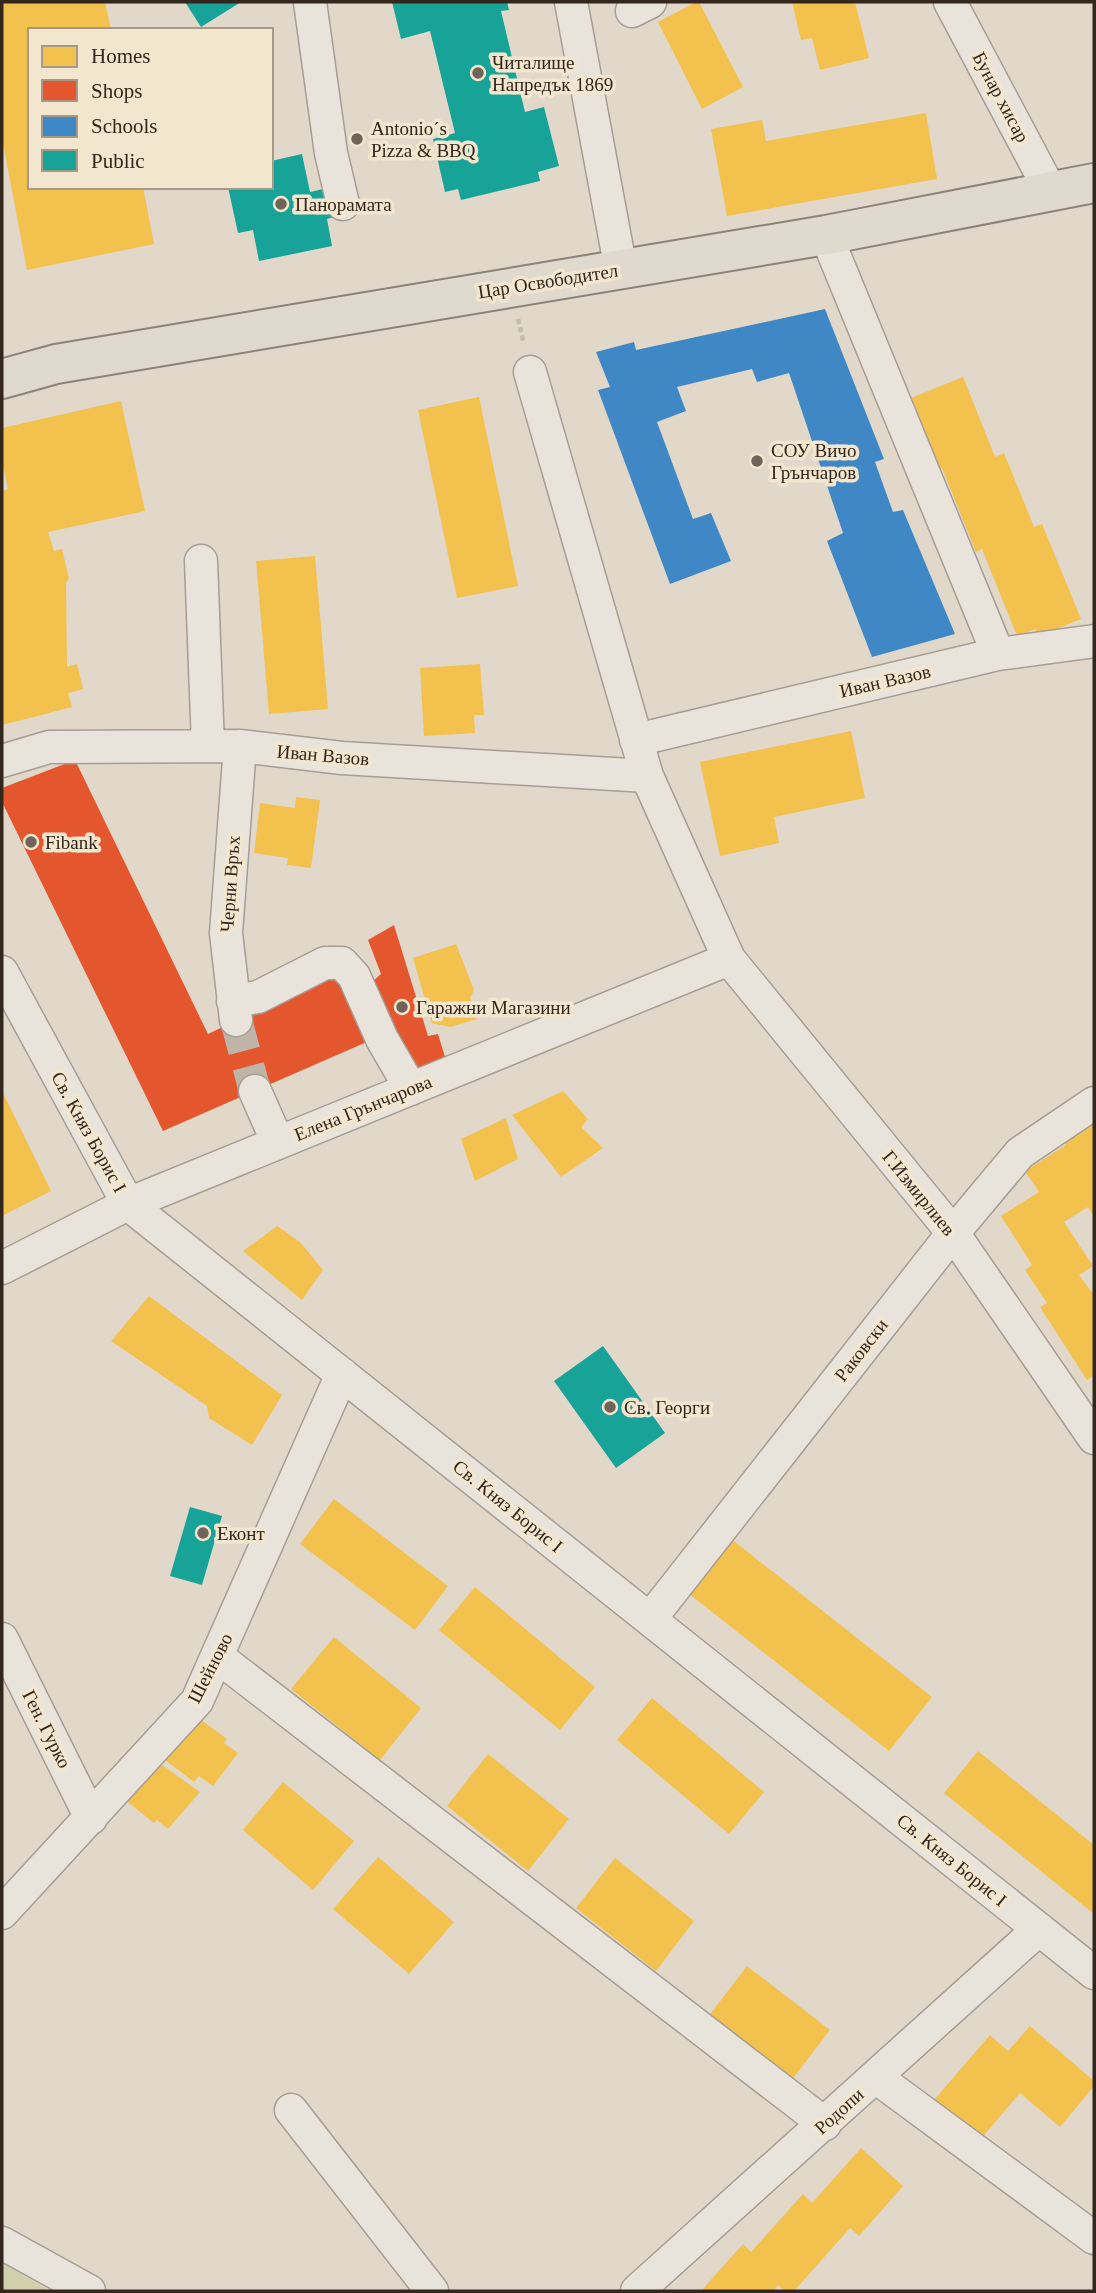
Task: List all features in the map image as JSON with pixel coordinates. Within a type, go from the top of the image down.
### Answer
[{"type":"main road","name":"Цар Освободител","points":[[2,379],[57,364],[826,235],[1094,183]]},
{"type":"street","points":[[310,2],[331,153],[342,204]]},
{"type":"street","points":[[571,2],[621,270]]},
{"type":"street","name":"Бунар хисар","points":[[950,2],[1051,192]]},
{"type":"street","points":[[826,235],[998,654]]},
{"type":"street","name":"Г.Измирлиев","points":[[530,372],[647,776],[729,959],[953,1233],[1094,1438]]},
{"type":"street","points":[[201,561],[208,746]]},
{"type":"street","name":"Иван Вазов","points":[[636,740],[998,654],[1094,641]]},
{"type":"street","name":"Иван Вазов","points":[[2,761],[49,747],[240,746],[342,758],[647,776]]},
{"type":"street","name":"Черни Връх","points":[[240,746],[226,933],[235,1011],[325,963],[342,962],[354,976],[382,1039],[411,1089]]},
{"type":"street","name":"Елена Грънчарова","points":[[2,1268],[128,1204],[729,959]]},
{"type":"street","name":"Св. Княз Борис I","points":[[2,972],[128,1204],[1094,1973]]},
{"type":"street","points":[[255,1091],[278,1143]]},
{"type":"street","name":"Раковски","points":[[650,1619],[953,1233],[1020,1153],[1094,1103]]},
{"type":"street","name":"Шейново","points":[[2,1913],[197,1701],[342,1374]]},
{"type":"street","name":"Ген. Гурко","points":[[2,1639],[91,1818]]},
{"type":"street","points":[[218,1657],[825,2124]]},
{"type":"street","name":"Родопи","points":[[637,2291],[877,2078],[1039,1929]]},
{"type":"street","points":[[877,2078],[1094,2238]]},
{"type":"street","points":[[290,2109],[432,2291]]},
{"type":"street","points":[[2,2243],[89,2291]]},
{"type":"path","points":[[510,287],[530,372]]},
{"type":"shaded area","points":[[2,2263],[50,2291],[2,2291]]},
{"type":"building: Homes","points":[[2,2],[105,2],[111,28],[28,28],[28,189],[143,189],[154,244],[27,270],[2,138]]},
{"type":"building: Homes","points":[[699,2],[743,87],[702,109],[658,22]]},
{"type":"building: Homes","points":[[792,2],[855,2],[869,58],[820,70],[812,38],[801,40]]},
{"type":"building: Homes","points":[[926,113],[937,179],[727,216],[711,129],[762,120],[766,141]]},
{"type":"building: Homes","points":[[963,377],[995,457],[1004,453],[1034,527],[1042,524],[1081,619],[1039,636],[1035,629],[1017,636],[982,549],[976,552],[942,468],[935,472],[906,400]]},
{"type":"building: Homes","points":[[479,397],[518,586],[457,598],[418,410]]},
{"type":"building: Homes","points":[[121,401],[145,511],[48,532],[54,551],[62,549],[69,578],[66,583],[67,667],[77,664],[83,689],[68,693],[72,707],[2,725],[2,491],[8,489],[2,461],[2,428]]},
{"type":"building: Homes","points":[[315,556],[328,709],[269,714],[256,561]]},
{"type":"building: Homes","points":[[480,664],[484,715],[474,715],[475,733],[424,736],[420,668]]},
{"type":"building: Homes","points":[[851,731],[865,798],[774,817],[779,843],[720,856],[700,762]]},
{"type":"building: Homes","points":[[296,797],[320,800],[311,868],[287,865],[288,858],[254,853],[260,803],[295,808]]},
{"type":"building: Homes","points":[[456,944],[474,990],[470,998],[477,1019],[450,1027],[432,1023],[413,958]]},
{"type":"building: Homes","points":[[563,1091],[588,1119],[581,1127],[603,1148],[561,1177],[512,1115]]},
{"type":"building: Homes","points":[[4,1095],[51,1191],[2,1216],[2,1096]]},
{"type":"building: Homes","points":[[1094,1117],[1094,1217],[1088,1207],[1064,1222],[1093,1266],[1079,1275],[1094,1295],[1094,1375],[1087,1380],[1040,1307],[1047,1303],[1025,1270],[1032,1265],[1001,1216],[1039,1192],[1025,1171],[1066,1145],[1061,1138]]},
{"type":"building: Homes","points":[[506,1118],[518,1159],[475,1181],[461,1139]]},
{"type":"building: Homes","points":[[277,1226],[300,1242],[323,1270],[302,1300],[243,1251]]},
{"type":"building: Homes","points":[[149,1296],[282,1395],[252,1445],[209,1418],[207,1406],[111,1341]]},
{"type":"building: Homes","points":[[334,1499],[448,1586],[415,1630],[300,1544]]},
{"type":"building: Homes","points":[[730,1538],[932,1697],[889,1751],[688,1593]]},
{"type":"building: Homes","points":[[475,1587],[595,1687],[560,1730],[439,1630]]},
{"type":"building: Homes","points":[[334,1637],[421,1708],[380,1760],[291,1689]]},
{"type":"building: Homes","points":[[652,1698],[764,1792],[729,1834],[617,1740]]},
{"type":"building: Homes","points":[[197,1717],[227,1739],[224,1743],[238,1753],[213,1786],[199,1776],[194,1782],[165,1760]]},
{"type":"building: Homes","points":[[978,1751],[1094,1845],[1094,1914],[944,1793]]},
{"type":"building: Homes","points":[[488,1754],[569,1819],[528,1871],[447,1806]]},
{"type":"building: Homes","points":[[155,1760],[200,1792],[168,1829],[157,1820],[154,1823],[124,1799]]},
{"type":"building: Homes","points":[[283,1782],[354,1841],[313,1890],[243,1830]]},
{"type":"building: Homes","points":[[378,1857],[454,1922],[409,1974],[333,1909]]},
{"type":"building: Homes","points":[[615,1858],[694,1921],[656,1971],[576,1908]]},
{"type":"building: Homes","points":[[747,1966],[830,2030],[791,2081],[708,2017]]},
{"type":"building: Homes","points":[[1030,2026],[1094,2081],[1094,2086],[1060,2127],[1020,2093],[980,2140],[934,2100],[990,2035],[1008,2051]]},
{"type":"building: Homes","points":[[861,2148],[903,2186],[859,2236],[850,2228],[794,2291],[785,2291],[778,2285],[773,2291],[701,2291],[743,2244],[751,2252],[803,2194],[812,2203]]},
{"type":"building: Shops","points":[[75,760],[208,1034],[338,971],[369,1041],[163,1131],[2,802],[2,788]]},
{"type":"building: Shops","name":"Гаражни Магазини","points":[[394,925],[428,1036],[438,1034],[445,1057],[413,1072],[374,980],[381,974],[368,940]]},
{"type":"building: Schools","points":[[825,309],[884,459],[875,462],[893,512],[903,510],[955,634],[872,657],[827,541],[843,533],[789,373],[757,382],[752,369],[677,387],[686,411],[657,422],[693,519],[711,513],[731,561],[670,584],[598,390],[610,387],[596,352],[634,342],[636,350]]},
{"type":"building: Public","points":[[185,2],[241,2],[201,27]]},
{"type":"building: Public","name":"Читалище Напредък 1869","points":[[392,2],[507,2],[509,10],[501,11],[525,112],[544,107],[559,166],[538,172],[540,181],[461,200],[458,189],[445,192],[433,139],[455,133],[430,31],[401,39]]},
{"type":"building: Public","name":"Панорамата","points":[[302,154],[310,192],[328,188],[334,217],[327,219],[332,246],[259,261],[253,230],[238,233],[228,189],[273,189],[273,161]]},
{"type":"building: Public","name":"Св. Георги","points":[[603,1346],[665,1433],[616,1468],[554,1381]]},
{"type":"building: Public","points":[[190,1507],[222,1516],[202,1585],[170,1576]]},
{"type":"tunnel","points":[[236,1020],[255,1091]]},
{"type":"place","name":"Читалище Напредък 1869","points":[[478,73]]},
{"type":"place","name":"Antonio´s Pizza & BBQ","points":[[357,139]]},
{"type":"place","name":"Панорамата","points":[[281,204]]},
{"type":"place","name":"СОУ Вичо Грънчаров","points":[[757,461]]},
{"type":"place","name":"Fibank","points":[[31,842]]},
{"type":"place","name":"Гаражни Магазини","points":[[402,1007]]},
{"type":"place","name":"Св. Георги","points":[[610,1407]]},
{"type":"place","name":"Еконт","points":[[203,1533]]}]
